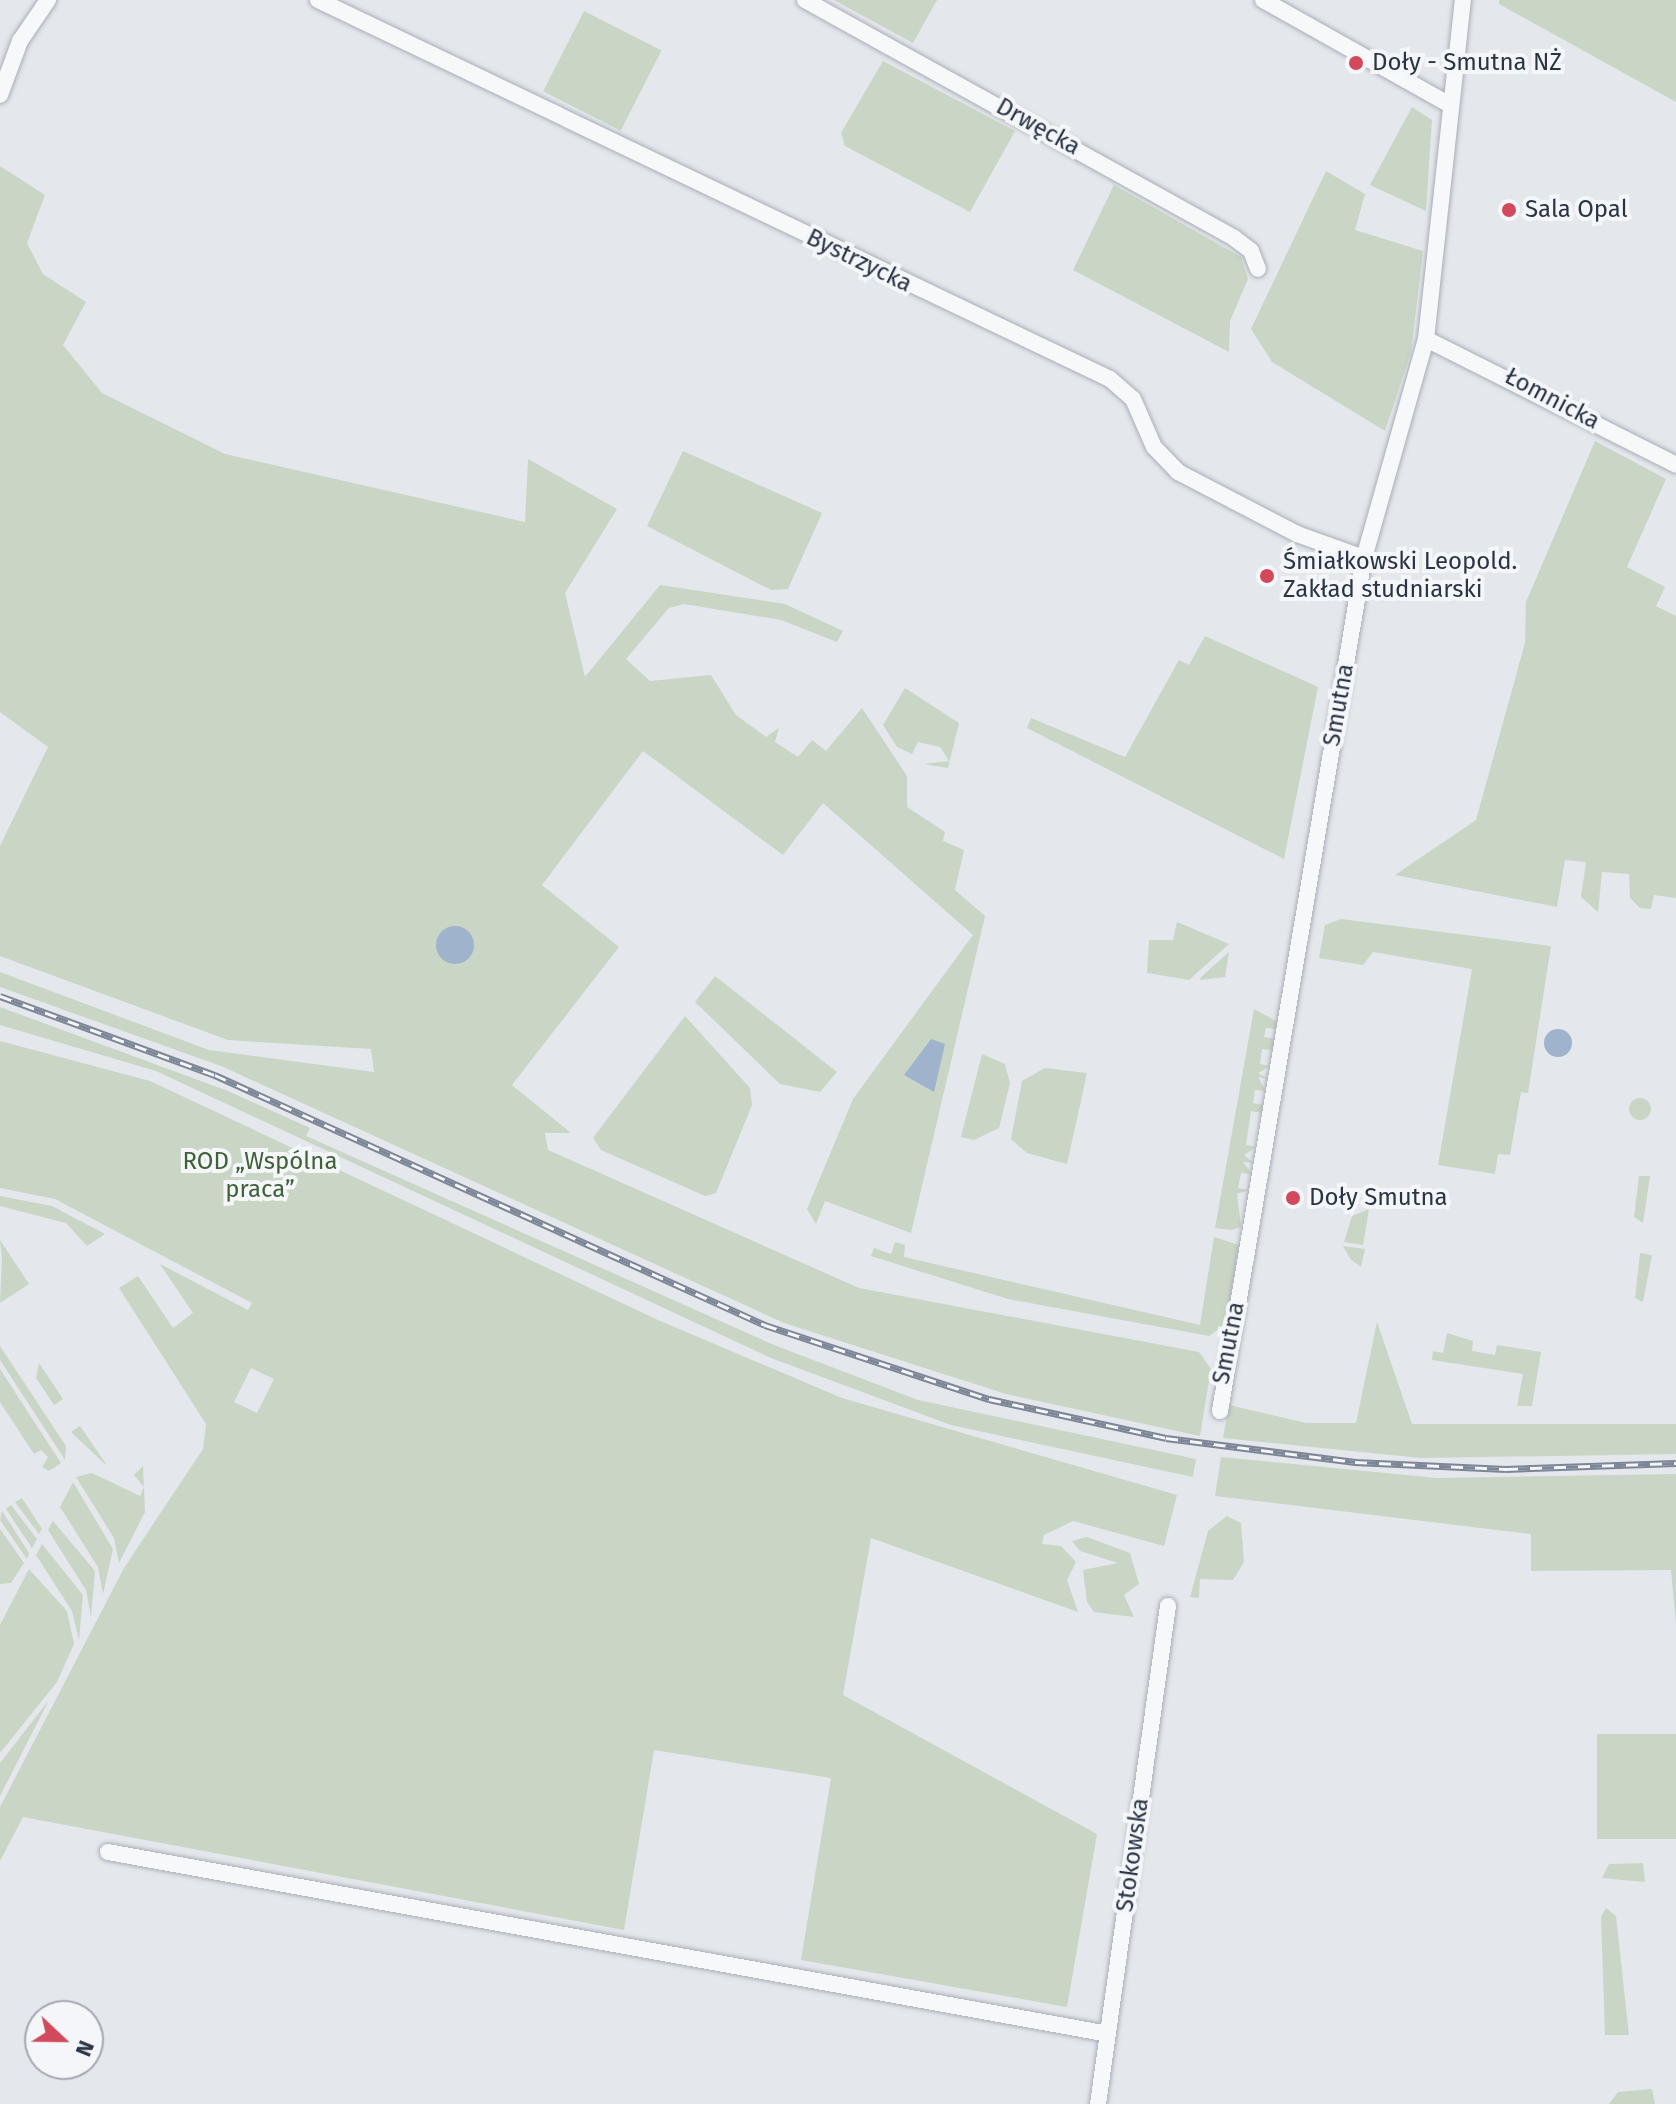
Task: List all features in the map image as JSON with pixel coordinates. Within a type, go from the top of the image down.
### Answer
[{"type":"street","points":[[0,95],[20,41],[48,0]]},
{"type":"street","name":"Bystrzycka","points":[[318,0],[1110,379],[1133,399],[1154,447],[1178,472],[1297,534],[1364,558]]},
{"type":"street","name":"Drwęcka","points":[[805,0],[1234,238],[1251,251],[1258,269]]},
{"type":"street","points":[[1263,0],[1450,105]]},
{"type":"street","name":"Smutna","points":[[1220,1411],[1364,558],[1426,339],[1463,0]]},
{"type":"street","name":"Łomnicka","points":[[1426,339],[1676,465]]},
{"type":"street","name":"Stokowska","points":[[1098,2104],[1168,1606]]},
{"type":"street","points":[[108,1852],[1108,2034]]},
{"type":"green space","points":[[834,0],[937,0],[913,43]]},
{"type":"green space","points":[[1499,0],[1676,0],[1676,102],[1499,4]]},
{"type":"green space","points":[[584,11],[662,50],[621,131],[543,91]]},
{"type":"green space","points":[[883,61],[1015,131],[970,212],[845,146],[841,133]]},
{"type":"green space","points":[[1412,107],[1432,120],[1426,211],[1370,185]]},
{"type":"green space","points":[[0,166],[45,195],[27,243],[43,274],[86,302],[63,345],[102,393],[225,454],[525,522],[528,459],[617,509],[565,593],[585,677],[660,585],[785,604],[843,631],[837,642],[781,620],[684,604],[669,608],[626,659],[650,681],[711,675],[736,715],[766,737],[779,728],[775,742],[798,757],[812,740],[826,751],[862,708],[907,776],[907,807],[945,832],[943,841],[964,850],[955,890],[985,916],[911,1233],[825,1201],[816,1224],[807,1209],[853,1099],[973,935],[823,803],[783,855],[643,751],[542,885],[619,947],[512,1085],[571,1133],[545,1133],[548,1150],[859,1288],[1199,1352],[1211,1369],[1200,1436],[1006,1394],[784,1323],[221,1066],[0,987],[0,972],[209,1050],[374,1072],[371,1049],[228,1040],[0,956],[0,846],[48,747],[0,712]]},
{"type":"green space","points":[[1326,171],[1365,194],[1355,230],[1423,251],[1411,352],[1385,431],[1272,362],[1251,329]]},
{"type":"green space","points":[[1114,185],[1241,257],[1248,279],[1230,321],[1229,352],[1073,270]]},
{"type":"green space","points":[[1595,441],[1666,479],[1627,567],[1665,587],[1656,606],[1676,616],[1676,898],[1654,895],[1651,909],[1640,908],[1630,898],[1629,874],[1602,872],[1598,912],[1581,897],[1586,862],[1565,860],[1557,907],[1395,875],[1476,820],[1525,643],[1526,602]]},
{"type":"green space","points":[[683,451],[822,513],[788,589],[771,590],[647,526]]},
{"type":"green space","points":[[1205,636],[1318,687],[1284,859],[1027,728],[1031,718],[1125,757],[1179,660],[1189,665]]},
{"type":"green space","points":[[905,688],[959,723],[948,768],[924,764],[949,761],[940,747],[918,742],[912,754],[897,747],[883,725]]},
{"type":"green space","points":[[1341,919],[1551,946],[1528,1093],[1521,1092],[1510,1155],[1498,1154],[1495,1174],[1438,1165],[1472,969],[1373,952],[1363,965],[1319,958],[1325,925]]},
{"type":"green space","points":[[1177,922],[1229,944],[1189,980],[1147,973],[1149,940],[1173,940]]},
{"type":"green space","points":[[1229,952],[1225,977],[1200,980],[1201,977]]},
{"type":"green space","points":[[715,976],[837,1072],[820,1092],[780,1084],[695,1002]]},
{"type":"green space","points":[[0,1007],[228,1091],[310,1128],[306,1136],[774,1345],[918,1400],[1196,1459],[1193,1477],[951,1425],[771,1358],[156,1071],[0,1025]]},
{"type":"green space","points":[[1254,1009],[1278,1022],[1276,1029],[1266,1028],[1264,1037],[1275,1039],[1273,1050],[1262,1049],[1260,1064],[1270,1066],[1258,1073],[1268,1079],[1258,1077],[1266,1091],[1255,1090],[1253,1103],[1263,1105],[1262,1113],[1251,1111],[1246,1145],[1256,1147],[1244,1155],[1254,1163],[1243,1162],[1252,1174],[1241,1173],[1238,1188],[1249,1190],[1237,1194],[1241,1227],[1231,1230],[1215,1228]]},
{"type":"green space","points":[[685,1016],[750,1088],[752,1105],[716,1193],[705,1196],[601,1150],[593,1138]]},
{"type":"green space","name":"ROD „Wspólna praca”","points":[[0,1041],[150,1081],[658,1320],[842,1398],[1177,1495],[1164,1546],[1073,1521],[1044,1535],[1042,1544],[1061,1546],[1076,1562],[1067,1580],[1078,1612],[871,1538],[843,1695],[1097,1834],[1067,2007],[801,1960],[831,1778],[654,1750],[624,1930],[23,1817],[0,1861],[0,1807],[124,1568],[203,1449],[206,1424],[119,1288],[138,1276],[173,1328],[193,1313],[160,1264],[248,1310],[252,1303],[55,1199],[0,1188]],"holes":[[[251,1368],[274,1379],[257,1413],[234,1402]]]},
{"type":"green space","points":[[982,1054],[1005,1064],[1010,1083],[999,1128],[974,1140],[961,1137]]},
{"type":"green space","points":[[1045,1068],[1087,1073],[1067,1164],[1027,1153],[1011,1139],[1022,1081]]},
{"type":"green space","points":[[1640,1098],[1648,1101],[1651,1109],[1648,1117],[1640,1120],[1632,1117],[1629,1109],[1632,1101]]},
{"type":"green space","points":[[1639,1176],[1650,1176],[1643,1223],[1634,1217]]},
{"type":"green space","points":[[0,1196],[52,1206],[105,1234],[87,1246],[66,1223],[0,1206]]},
{"type":"green space","points":[[1369,1209],[1363,1245],[1344,1242],[1352,1216]]},
{"type":"green space","points":[[1214,1237],[1239,1245],[1226,1324],[1209,1336],[1008,1299],[871,1256],[874,1248],[891,1254],[895,1242],[905,1245],[904,1257],[1200,1325]]},
{"type":"green space","points":[[0,1240],[29,1284],[0,1303],[2,1259]]},
{"type":"green space","points":[[1343,1246],[1365,1249],[1361,1267],[1351,1260]]},
{"type":"green space","points":[[1640,1253],[1652,1255],[1643,1302],[1635,1298]]},
{"type":"green space","points":[[1377,1322],[1412,1424],[1676,1424],[1676,1454],[1421,1458],[1223,1438],[1229,1405],[1306,1423],[1356,1423]]},
{"type":"green space","points":[[1447,1333],[1473,1341],[1472,1351],[1495,1355],[1497,1345],[1541,1352],[1532,1406],[1517,1406],[1523,1374],[1432,1360],[1433,1351],[1443,1353]]},
{"type":"green space","points":[[0,1346],[66,1446],[65,1460],[0,1360]]},
{"type":"green space","points":[[39,1363],[63,1399],[54,1405],[36,1378]]},
{"type":"green space","points":[[0,1369],[61,1463],[49,1471],[42,1467],[48,1457],[41,1450],[34,1454],[0,1402]]},
{"type":"green space","points":[[80,1426],[106,1464],[106,1465],[71,1432]]},
{"type":"green space","points":[[1221,1457],[1437,1478],[1676,1474],[1676,1625],[1671,1570],[1531,1571],[1531,1534],[1215,1496]]},
{"type":"green space","points":[[143,1466],[144,1487],[134,1475]]},
{"type":"green space","points":[[92,1473],[140,1496],[144,1487],[145,1512],[119,1563],[114,1538],[76,1477]]},
{"type":"green space","points":[[73,1482],[113,1549],[103,1594],[98,1567],[60,1507]]},
{"type":"green space","points":[[22,1498],[42,1529],[39,1534],[15,1502]]},
{"type":"green space","points":[[11,1505],[37,1539],[32,1548],[6,1509]]},
{"type":"green space","points":[[2,1511],[29,1553],[27,1559],[0,1520]]},
{"type":"green space","points":[[1227,1516],[1241,1523],[1244,1562],[1233,1580],[1200,1579],[1199,1598],[1190,1597],[1208,1531]]},
{"type":"green space","points":[[53,1521],[95,1571],[91,1617],[86,1590],[48,1530]]},
{"type":"green space","points":[[0,1529],[24,1563],[11,1583],[0,1584]]},
{"type":"green space","points":[[1087,1537],[1130,1553],[1139,1584],[1124,1595],[1134,1617],[1094,1612],[1087,1602],[1083,1570],[1118,1563],[1080,1551],[1072,1541]]},
{"type":"green space","points":[[42,1544],[83,1595],[79,1640],[72,1611],[36,1555]]},
{"type":"green space","points":[[29,1569],[67,1611],[74,1644],[57,1682],[0,1753],[0,1625]]},
{"type":"green space","points":[[49,1700],[0,1796],[0,1763]]},
{"type":"green space","points":[[1597,1734],[1676,1734],[1676,1839],[1597,1839]]},
{"type":"green space","points":[[1643,1863],[1645,1882],[1602,1878],[1609,1864]]},
{"type":"green space","points":[[1606,1908],[1616,1916],[1629,2035],[1605,2035],[1601,1917]]},
{"type":"green space","points":[[1652,2089],[1655,2104],[1609,2104],[1618,2092]]},
{"type":"water","points":[[455,926],[468,932],[474,945],[468,958],[455,964],[442,958],[436,945],[442,932]]},
{"type":"water","points":[[1558,1029],[1568,1033],[1572,1043],[1568,1053],[1558,1057],[1548,1053],[1544,1043],[1548,1033]]},
{"type":"water","points":[[931,1039],[945,1044],[934,1092],[904,1075]]},
{"type":"railway","points":[[0,996],[215,1075],[765,1325],[989,1399],[1166,1438],[1355,1462],[1506,1469],[1676,1463]]},
{"type":"place","name":"Doły - Smutna NŻ","points":[[1356,63]]},
{"type":"place","name":"Sala Opal","points":[[1509,210]]},
{"type":"place","name":"Śmiałkowski Leopold. Zakład studniarski","points":[[1267,576]]},
{"type":"place","name":"Doły Smutna","points":[[1293,1198]]}]
